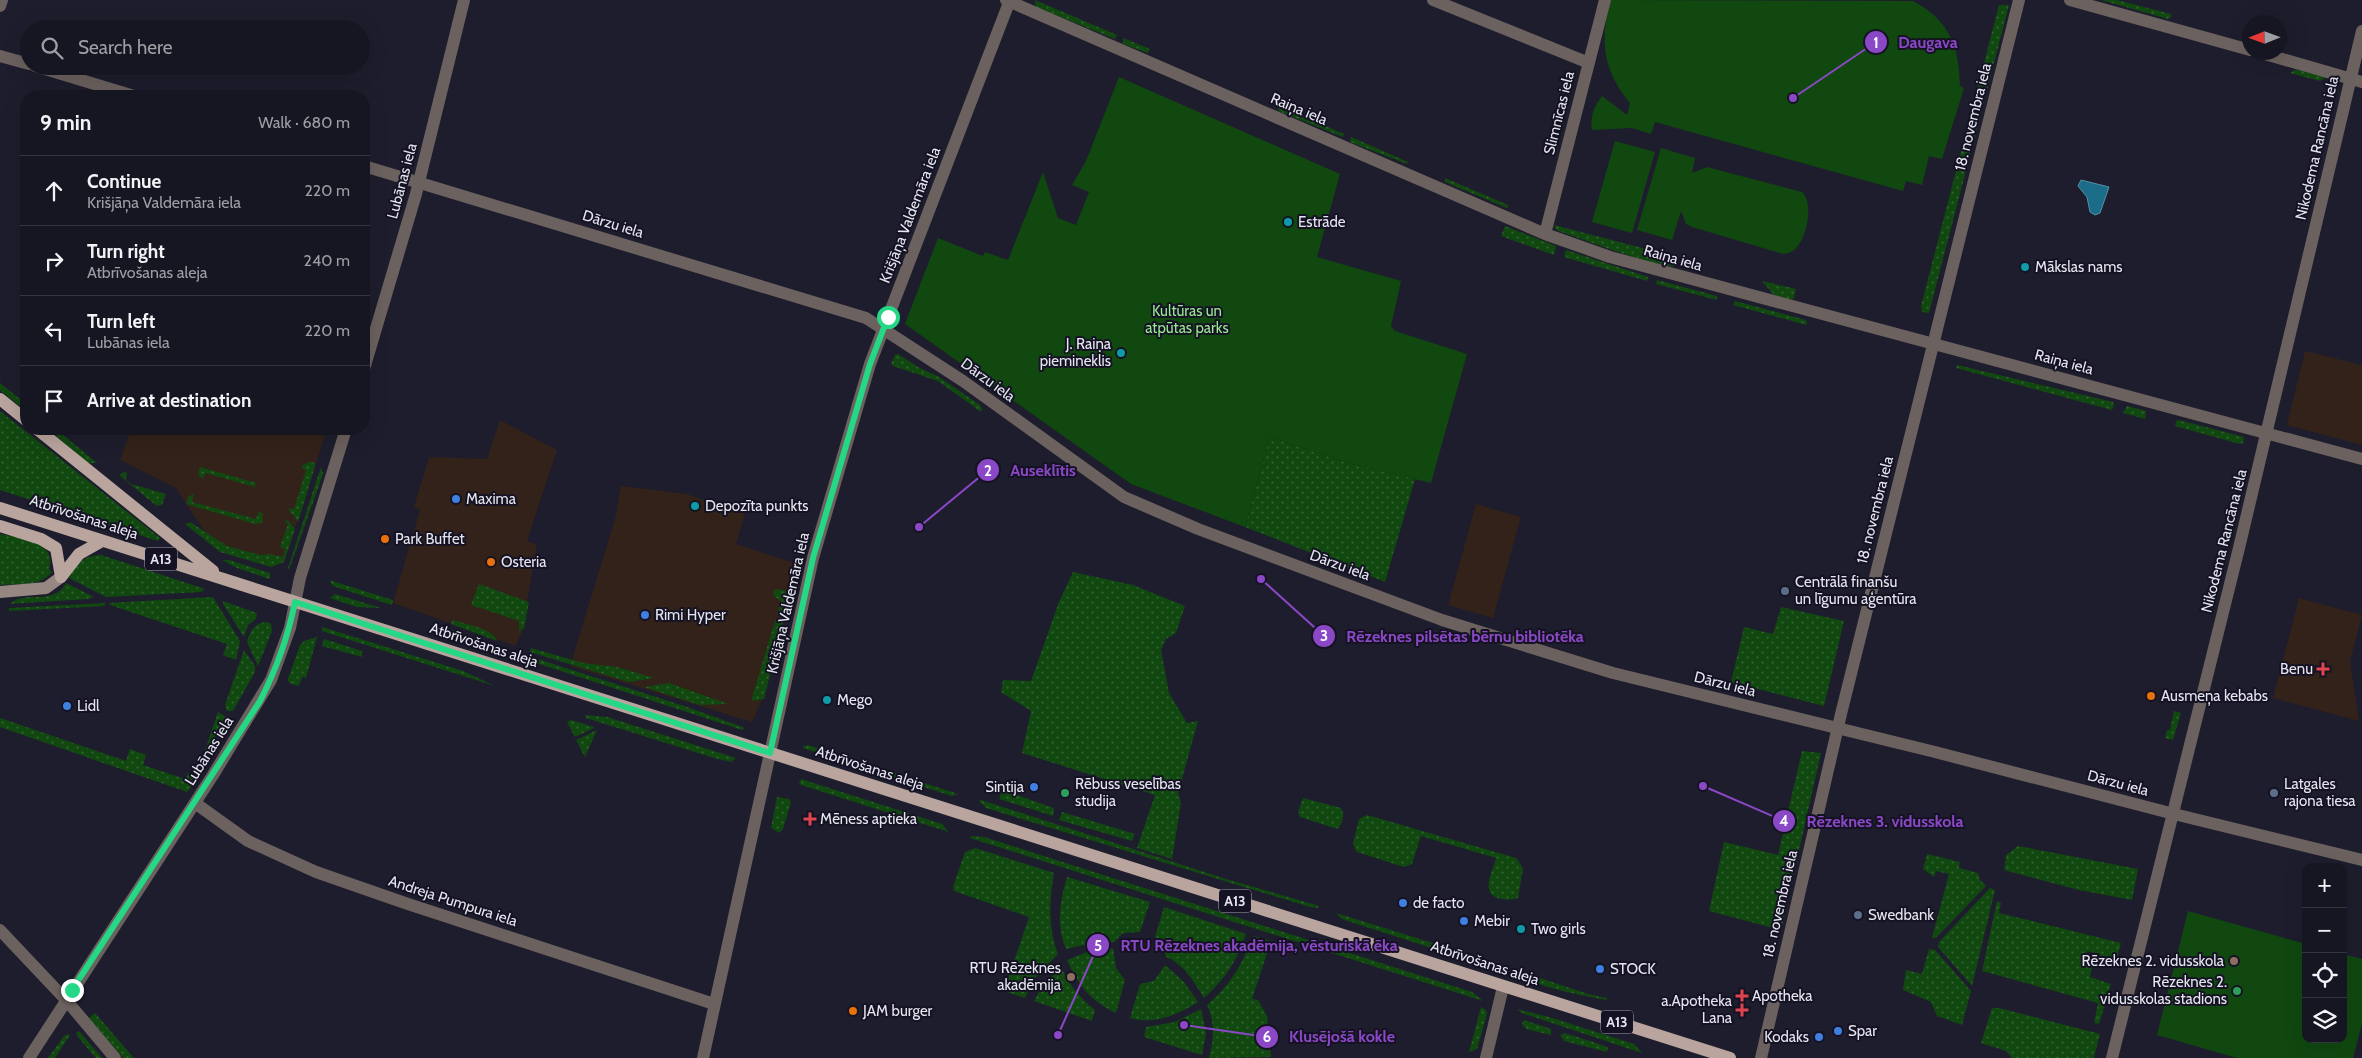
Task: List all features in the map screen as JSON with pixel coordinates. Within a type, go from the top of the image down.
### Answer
[{"type":"main road","points":[[0,399],[20,415]]},
{"type":"main road","points":[[44,435],[220,578]]},
{"type":"main road","name":"Atbrīvošanas aleja","points":[[0,508],[1730,1058]]},
{"type":"main road","points":[[0,526],[41,539],[56,548],[61,577]]},
{"type":"main road","points":[[0,592],[46,588],[61,577],[79,554],[102,541]]},
{"type":"street","points":[[0,6],[2,0]]},
{"type":"street","name":"Lubānas iela","points":[[370,349],[419,182],[464,0]]},
{"type":"street","name":"Raiņa iela","points":[[1008,0],[1545,234],[1610,257],[2362,459]]},
{"type":"street","name":"Krišjāņa Valdemāra iela","points":[[703,1058],[813,558],[870,364],[1008,0]]},
{"type":"street","points":[[1433,0],[1589,63]]},
{"type":"street","name":"Slimnīcas iela","points":[[1545,234],[1605,0]]},
{"type":"street","name":"18. novembra iela","points":[[1761,1058],[1838,728],[2019,0]]},
{"type":"street","points":[[2070,0],[2242,48]]},
{"type":"street","name":"Nikodema Rancāna iela","points":[[2112,1058],[2356,80],[2362,31]]},
{"type":"street","points":[[0,56],[20,62]]},
{"type":"street","points":[[2286,60],[2356,80]]},
{"type":"street","points":[[65,75],[114,90]]},
{"type":"street","name":"Dārzu iela","points":[[370,168],[842,309],[866,318],[963,381],[1124,497],[1198,530],[1442,620],[1613,673],[2362,860]]},
{"type":"street","name":"Lubānas iela","points":[[30,1058],[260,701],[271,680],[290,628],[300,578],[344,435]]},
{"type":"street","name":"Andreja Pumpura iela","points":[[195,802],[248,841],[316,872],[714,1004]]},
{"type":"street","points":[[0,930],[67,1001],[115,1058]]},
{"type":"street","points":[[1486,1058],[1503,987]]},
{"type":"shaded area","points":[[2305,351],[2362,365],[2362,445],[2287,425]]},
{"type":"shaded area","points":[[500,420],[557,450],[527,541],[537,545],[521,635],[515,646],[393,603],[420,510],[414,507],[429,457],[487,459]]},
{"type":"shaded area","points":[[129,435],[325,435],[284,562],[271,567],[216,549],[176,488],[120,460]]},
{"type":"shaded area","points":[[621,486],[687,494],[745,514],[736,544],[797,564],[761,702],[752,722],[570,666],[615,519]]},
{"type":"shaded area","points":[[1476,504],[1521,517],[1493,618],[1448,605]]},
{"type":"shaded area","points":[[2299,598],[2362,615],[2350,661],[2359,721],[2273,698]]},
{"type":"green space","points":[[1035,0],[1117,35],[1115,39],[1036,7]]},
{"type":"green space","points":[[1611,0],[1913,1],[1936,17],[1950,36],[1957,59],[1960,86],[1964,88],[1942,159],[1929,156],[1922,185],[1906,181],[1903,191],[1655,122],[1651,134],[1632,128],[1592,130],[1593,112],[1602,96],[1627,115],[1630,103],[1614,79],[1606,54],[1605,28]]},
{"type":"green space","points":[[2101,0],[2117,0],[2171,14],[2171,17],[2168,19]]},
{"type":"green space","points":[[1999,5],[2009,5],[1929,313],[1922,312],[1921,306]]},
{"type":"green space","points":[[1123,38],[1150,49],[1148,53],[1123,44]]},
{"type":"green space","points":[[2295,70],[2326,77],[2320,81],[2290,73]]},
{"type":"green space","name":"Kultūras un atpūtas parks","points":[[1119,77],[1340,174],[1317,257],[1401,281],[1391,326],[1395,331],[1467,354],[1431,483],[1348,463],[1270,437],[1245,527],[1131,484],[905,324],[938,238],[983,256],[985,252],[1008,260],[1043,172],[1058,218],[1076,225],[1089,192],[1072,185],[1086,161]]},
{"type":"green space","points":[[1279,106],[1344,134],[1343,137],[1278,111]]},
{"type":"green space","points":[[1351,137],[1408,162],[1407,164],[1350,142]]},
{"type":"green space","points":[[1615,141],[1655,152],[1632,233],[1592,222]]},
{"type":"green space","points":[[1661,148],[1695,158],[1692,173],[1707,167],[1802,192],[1808,204],[1808,220],[1801,242],[1789,253],[1783,254],[1692,227],[1686,224],[1681,211],[1672,240],[1637,230]]},
{"type":"green space","points":[[1445,178],[1508,205],[1507,208],[1445,182]]},
{"type":"green space","points":[[1554,225],[1669,255],[1674,266],[1653,263],[1618,252],[1556,230]]},
{"type":"green space","points":[[1505,226],[1556,246],[1554,255],[1501,236]]},
{"type":"green space","points":[[1566,250],[1648,277],[1647,281],[1564,257]]},
{"type":"green space","points":[[1657,280],[1717,296],[1717,300],[1656,284]]},
{"type":"green space","points":[[1762,281],[1796,289],[1794,298],[1791,300],[1774,295]]},
{"type":"green space","points":[[1735,301],[1806,320],[1807,325],[1733,305]]},
{"type":"green space","points":[[898,354],[918,367],[939,377],[980,405],[981,412],[938,381],[893,366],[891,364],[895,355]]},
{"type":"green space","points":[[1957,365],[2113,402],[2114,405],[2112,410],[1956,368]]},
{"type":"green space","points":[[0,383],[20,399],[20,406],[0,390]]},
{"type":"green space","points":[[2127,406],[2146,411],[2145,419],[2123,413]]},
{"type":"green space","points":[[0,411],[20,427],[20,435],[30,435],[160,538],[158,541],[0,490]]},
{"type":"green space","points":[[2179,420],[2244,437],[2243,443],[2240,444],[2175,426],[2176,421]]},
{"type":"green space","points":[[55,435],[63,435],[97,463],[88,463]]},
{"type":"green space","points":[[1270,437],[1348,463],[1415,479],[1385,582],[1245,527]]},
{"type":"green space","points":[[309,462],[316,463],[298,522],[289,508],[294,509],[306,470],[302,468],[303,465]]},
{"type":"green space","points":[[200,467],[256,483],[255,487],[206,473],[202,479],[198,474]]},
{"type":"green space","points":[[321,467],[323,474],[289,570],[288,568]]},
{"type":"green space","points":[[127,471],[126,480],[131,484],[166,494],[162,505],[157,506],[119,475]]},
{"type":"green space","points":[[194,494],[192,502],[256,519],[259,511],[263,514],[262,523],[255,524],[186,504],[189,496]]},
{"type":"green space","points":[[287,519],[295,529],[284,562],[271,567],[220,552],[185,524],[190,522],[227,546],[260,555],[271,554],[283,557],[285,549],[280,547],[288,524],[285,523]]},
{"type":"green space","points":[[0,534],[26,539],[42,547],[48,552],[50,560],[49,569],[52,572],[47,577],[35,582],[0,585]]},
{"type":"green space","points":[[101,555],[205,589],[201,592],[106,597],[69,578],[81,561]]},
{"type":"green space","points":[[222,560],[229,560],[270,573],[270,579],[237,568]]},
{"type":"green space","points":[[1073,572],[1133,585],[1185,606],[1176,633],[1166,639],[1161,650],[1169,693],[1187,723],[1198,721],[1178,793],[1181,803],[1172,859],[1137,848],[1155,795],[1022,753],[1031,711],[1001,692],[1003,680],[1031,681],[1059,602]]},
{"type":"green space","points":[[329,580],[393,600],[392,605],[333,586]]},
{"type":"green space","points":[[66,583],[94,597],[10,604],[23,598],[54,594]]},
{"type":"green space","points":[[479,584],[529,602],[524,629],[519,631],[519,621],[471,605]]},
{"type":"green space","points":[[778,589],[789,592],[785,613],[777,615],[781,601],[773,595],[774,590]]},
{"type":"green space","points":[[335,594],[381,608],[357,607],[330,598]]},
{"type":"green space","points":[[213,597],[240,641],[236,660],[223,655],[227,644],[110,605],[109,603]]},
{"type":"green space","points":[[223,601],[257,613],[256,619],[248,625],[244,637],[223,604]]},
{"type":"green space","points":[[105,603],[105,606],[9,611],[9,608]]},
{"type":"green space","points":[[1781,607],[1844,621],[1824,706],[1731,682],[1744,627],[1773,634]]},
{"type":"green space","points":[[784,618],[764,699],[751,701],[775,621]]},
{"type":"green space","points":[[453,620],[478,627],[490,633],[497,641],[451,624]]},
{"type":"green space","points":[[267,622],[271,624],[272,631],[258,666],[247,642],[253,628]]},
{"type":"green space","points":[[322,627],[463,671],[495,686],[322,631]]},
{"type":"green space","points":[[446,629],[494,646],[490,649],[485,648]]},
{"type":"green space","points":[[317,637],[306,678],[302,677],[299,686],[289,683],[288,679],[300,645],[304,641]]},
{"type":"green space","points":[[324,639],[362,651],[362,657],[322,646]]},
{"type":"green space","points":[[531,648],[583,663],[617,667],[654,678],[629,682],[530,652]]},
{"type":"green space","points":[[244,650],[255,666],[255,672],[233,711],[227,711],[225,705]]},
{"type":"green space","points":[[522,654],[684,706],[745,728],[742,730],[518,657]]},
{"type":"green space","points":[[669,683],[728,704],[700,705],[644,687]]},
{"type":"green space","points":[[2174,711],[2181,713],[2173,740],[2165,738],[2167,730],[2170,730]]},
{"type":"green space","points":[[218,712],[228,718],[204,753]]},
{"type":"green space","points":[[585,715],[607,717],[736,758],[731,762],[714,758],[586,718]]},
{"type":"green space","points":[[0,718],[126,761],[130,749],[146,755],[143,765],[185,779],[188,773],[192,776],[193,785],[187,792],[0,727]]},
{"type":"green space","points":[[571,720],[594,728],[575,737],[567,722]]},
{"type":"green space","points":[[597,730],[585,757],[576,740]]},
{"type":"green space","points":[[808,745],[958,794],[952,796],[803,748]]},
{"type":"green space","points":[[1802,751],[1821,753],[1781,930],[1709,911],[1724,842],[1778,855]]},
{"type":"green space","points":[[801,779],[942,824],[949,832],[801,785],[799,783]]},
{"type":"green space","points":[[1002,790],[1054,808],[1053,816],[999,799]]},
{"type":"green space","points":[[777,797],[789,799],[791,802],[783,829],[779,833],[771,828]]},
{"type":"green space","points":[[1303,798],[1341,808],[1343,816],[1339,827],[1337,829],[1300,817],[1298,812]]},
{"type":"green space","points":[[978,799],[1226,879],[1319,906],[1318,908],[1310,907],[986,808]]},
{"type":"green space","points":[[1062,812],[1135,834],[1132,841],[1059,820]]},
{"type":"green space","points":[[1367,815],[1516,858],[1523,868],[1518,898],[1501,899],[1490,891],[1489,881],[1496,858],[1421,836],[1412,864],[1404,867],[1357,852],[1353,844],[1359,819]]},
{"type":"green space","points":[[971,836],[984,837],[1472,992],[1483,1001],[970,838]]},
{"type":"green space","points":[[2018,846],[2138,869],[2132,900],[2079,890],[2004,870],[2006,855]]},
{"type":"green space","points":[[975,848],[1054,873],[1050,914],[1052,935],[1058,954],[1033,980],[1025,998],[1004,991],[1029,917],[954,891],[953,887],[965,852]]},
{"type":"green space","points":[[1927,854],[1960,862],[1959,868],[1978,873],[1980,880],[1986,886],[1936,938],[1932,938],[1949,874],[1936,871],[1934,877],[1923,869]]},
{"type":"green space","points":[[1067,877],[1150,902],[1140,932],[1123,933],[1114,942],[1066,949],[1061,932],[1060,913]]},
{"type":"green space","points":[[1990,888],[1995,890],[1972,986],[1938,947],[1939,942]]},
{"type":"green space","points":[[1997,901],[2001,903],[1999,913],[2121,943],[2116,962],[2100,958],[2100,954],[2087,951],[2085,960],[2093,962],[2090,977],[2111,984],[2099,1024],[2094,1023],[2098,1003],[1982,971]]},
{"type":"green space","points":[[1164,907],[1246,934],[1230,969],[1204,998],[1193,980],[1183,969],[1166,957],[1162,945],[1155,937]]},
{"type":"green space","name":"Rēzeknes 2. vidusskolas stadions","points":[[2188,911],[2302,943],[2302,1043],[2347,1043],[2347,955],[2362,959],[2362,1023],[2353,1058],[2237,1058],[2157,1035]]},
{"type":"green space","points":[[1336,913],[1494,962],[1481,964],[1342,919]]},
{"type":"green space","points":[[1253,936],[1271,941],[1252,999],[1258,1000],[1267,1016],[1271,1057],[1209,1058],[1213,1031],[1210,1011],[1207,1005],[1235,974]]},
{"type":"green space","points":[[1113,948],[1116,968],[1125,980],[1116,1013],[1107,1009],[1086,991],[1067,960],[1087,952]]},
{"type":"green space","points":[[1929,949],[1935,950],[1971,991],[1962,1025],[1937,1016],[1931,1002],[1903,990],[1906,970],[1922,974]]},
{"type":"green space","points":[[1165,965],[1184,982],[1198,1002],[1166,1018],[1139,1020],[1130,1018],[1140,984],[1154,981]]},
{"type":"green space","points":[[1061,966],[1075,990],[1095,1010],[1092,1021],[1034,1001],[1040,990]]},
{"type":"green space","points":[[1516,970],[1588,994],[1607,998],[1607,1000],[1530,981]]},
{"type":"green space","points":[[1481,1007],[1486,1010],[1487,1014],[1477,1049],[1469,1052]]},
{"type":"green space","points":[[1992,1008],[1999,1008],[2100,1034],[2094,1058],[2012,1058],[2006,1051],[1981,1043]]},
{"type":"green space","points":[[1201,1009],[1206,1033],[1202,1055],[1144,1037],[1146,1027],[1175,1022]]},
{"type":"green space","points":[[1517,1009],[1549,1017],[1634,1044],[1642,1053],[1522,1013]]},
{"type":"green space","points":[[95,1013],[134,1058],[123,1058],[89,1018]]},
{"type":"green space","points":[[1524,1020],[1551,1029],[1551,1035],[1526,1029],[1522,1024]]},
{"type":"green space","points":[[79,1031],[102,1058],[96,1058],[78,1037],[76,1033]]},
{"type":"green space","points":[[1565,1033],[1605,1046],[1608,1048],[1607,1052],[1564,1041],[1560,1035]]},
{"type":"green space","points":[[70,1035],[55,1058],[48,1058],[64,1036]]},
{"type":"water","points":[[2081,180],[2109,187],[2100,213],[2095,215],[2090,212],[2087,197],[2078,186]]},
{"type":"place","name":"Daugava","points":[[1793,98]]},
{"type":"place","name":"Estrāde","points":[[1288,222]]},
{"type":"place","name":"Mākslas nams","points":[[2025,267]]},
{"type":"place","name":"J. Raiņa piemineklis","points":[[1121,353]]},
{"type":"place","name":"Maxima","points":[[456,499]]},
{"type":"place","name":"Depozīta punkts","points":[[695,506]]},
{"type":"place","name":"Auseklītis","points":[[919,527]]},
{"type":"place","name":"Park Buffet","points":[[385,539]]},
{"type":"place","name":"Osteria","points":[[491,562]]},
{"type":"place","name":"Rēzeknes pilsētas bērnu bibliotēka","points":[[1261,579]]},
{"type":"place","name":"Centrālā finanšu un līgumu aģentūra","points":[[1785,591]]},
{"type":"place","name":"Rimi Hyper","points":[[645,615]]},
{"type":"place","name":"Benu","points":[[2323,669]]},
{"type":"place","name":"Ausmeņa kebabs","points":[[2151,696]]},
{"type":"place","name":"Mego","points":[[827,700]]},
{"type":"place","name":"Lidl","points":[[67,706]]},
{"type":"place","name":"Rēzeknes 3. vidusskola","points":[[1703,786]]},
{"type":"place","name":"Sintija","points":[[1034,787]]},
{"type":"place","name":"Rēbuss veselības studija","points":[[1065,793]]},
{"type":"place","name":"Latgales rajona tiesa","points":[[2274,793]]},
{"type":"place","name":"Mēness aptieka","points":[[810,819]]},
{"type":"place","name":"de facto","points":[[1403,903]]},
{"type":"place","name":"Swedbank","points":[[1858,915]]},
{"type":"place","name":"Mebir","points":[[1464,921]]},
{"type":"place","name":"Two girls","points":[[1521,929]]},
{"type":"place","name":"Rēzeknes 2. vidusskola","points":[[2234,961]]},
{"type":"place","name":"STOCK","points":[[1600,969]]},
{"type":"place","name":"RTU Rēzeknes akadēmija","points":[[1071,977]]},
{"type":"place","name":"Rēzeknes 2. vidusskolas stadions","points":[[2237,991]]},
{"type":"place","name":"Apotheka","points":[[1742,996]]},
{"type":"place","name":"a.Apotheka Lana","points":[[1742,1010]]},
{"type":"place","name":"JAM burger","points":[[853,1011]]},
{"type":"place","name":"Klusējošā kokle","points":[[1184,1025]]},
{"type":"place","name":"Spar","points":[[1838,1031]]},
{"type":"place","name":"RTU Rēzeknes akadēmija, vēsturiskā ēka","points":[[1058,1035]]},
{"type":"place","name":"Kodaks","points":[[1819,1037]]},
{"type":"route","points":[[72,990],[260,701],[271,680],[290,628],[295,602],[770,753],[813,558],[870,364],[888,317]]}]
